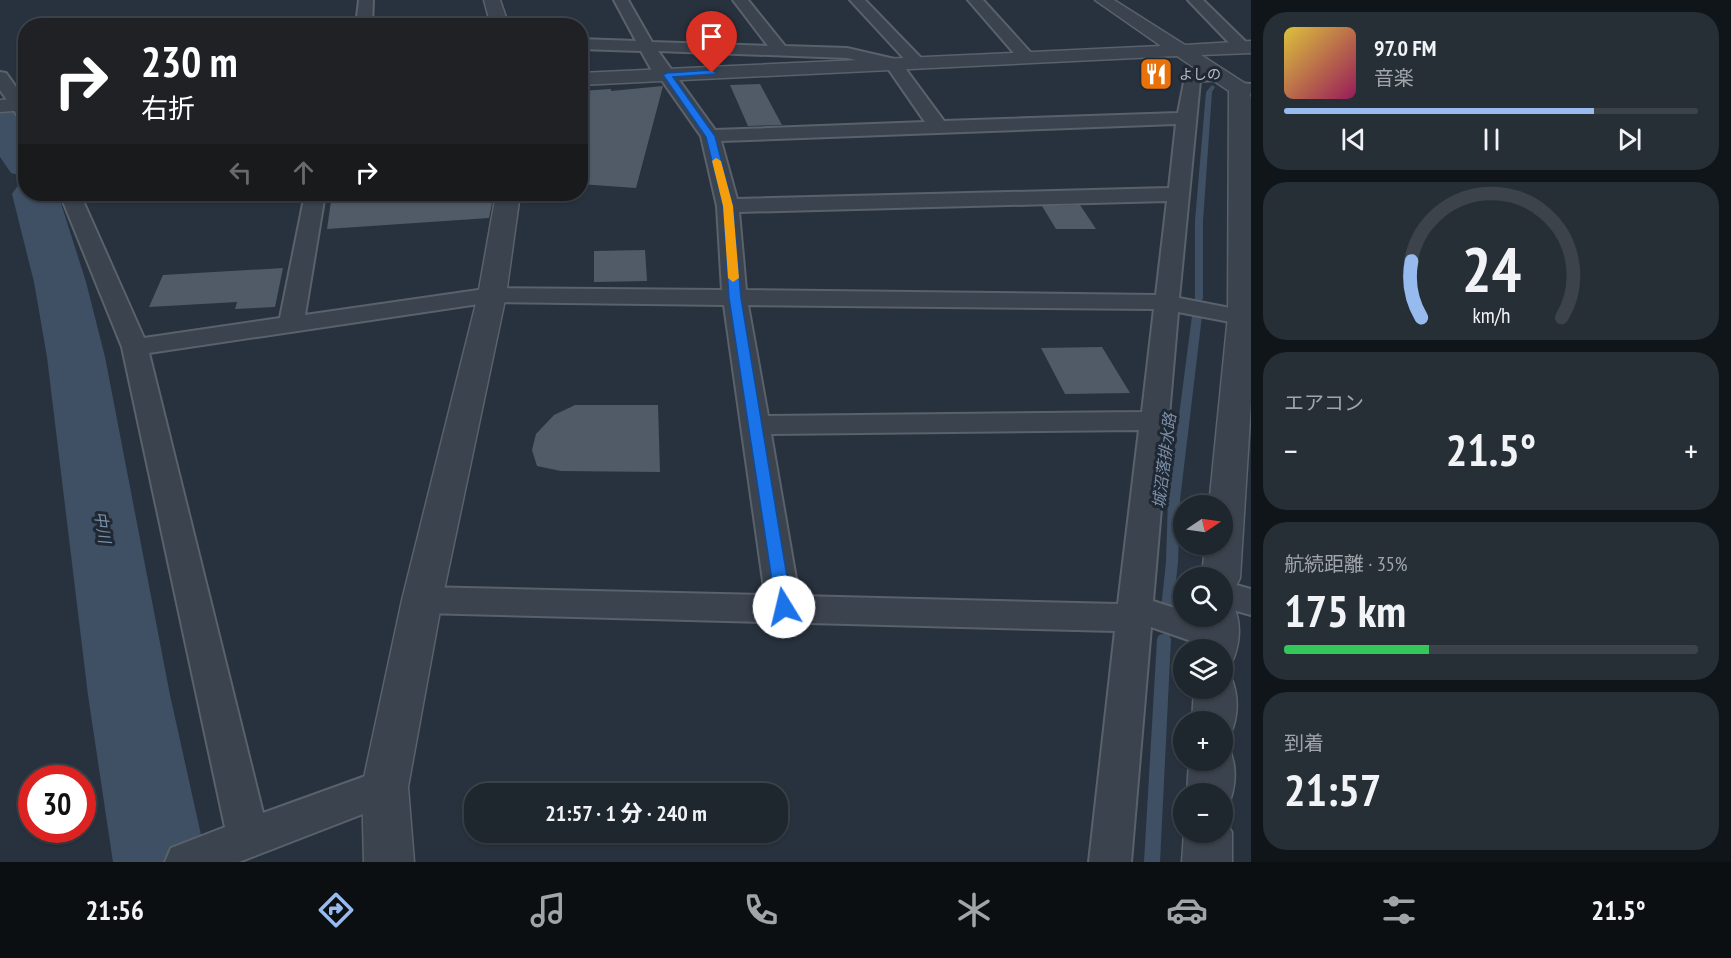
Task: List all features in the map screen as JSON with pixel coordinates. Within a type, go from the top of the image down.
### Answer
[{"type":"street","points":[[365,18],[366,0]]},
{"type":"street","points":[[492,0],[498,18]]},
{"type":"street","points":[[621,0],[657,65],[667,75],[710,136],[728,206],[735,298],[784,607]]},
{"type":"street","points":[[740,0],[781,52]]},
{"type":"street","points":[[857,0],[916,62]]},
{"type":"street","points":[[975,0],[1026,57]]},
{"type":"street","points":[[1102,0],[1236,84]]},
{"type":"street","points":[[1195,0],[1247,47]]},
{"type":"street","points":[[588,44],[847,53],[893,63],[939,128]]},
{"type":"street","points":[[588,79],[1247,47]]},
{"type":"street","points":[[1110,862],[1165,302],[1192,76],[1236,84]]},
{"type":"street","points":[[0,77],[18,107]]},
{"type":"street","points":[[1222,567],[1248,317],[1236,84]]},
{"type":"street","points":[[710,136],[1186,119]]},
{"type":"street","points":[[728,206],[1178,194]]},
{"type":"street","points":[[73,201],[135,347],[248,838]]},
{"type":"street","points":[[291,325],[314,201]]},
{"type":"street","points":[[388,862],[384,787],[422,600],[492,295],[507,201]]},
{"type":"street","points":[[135,347],[492,295],[1165,302],[1248,317]]},
{"type":"street","points":[[755,425],[1155,421]]},
{"type":"street","points":[[1233,597],[1251,602]]},
{"type":"street","points":[[422,600],[1135,613],[1218,634]]},
{"type":"street","points":[[196,858],[384,787]]},
{"type":"street","points":[[1207,862],[1208,843]]},
{"type":"building","points":[[760,84],[782,125],[748,126],[730,85]]},
{"type":"building","points":[[663,86],[636,188],[588,185],[588,90],[611,89],[611,91]]},
{"type":"building","points":[[331,201],[493,201],[489,218],[327,229]]},
{"type":"building","points":[[1080,205],[1096,229],[1056,229],[1042,206]]},
{"type":"building","points":[[645,250],[647,281],[594,282],[594,251]]},
{"type":"building","points":[[283,268],[275,307],[235,309],[237,302],[149,307],[163,275]]},
{"type":"building","points":[[1102,347],[1130,393],[1065,394],[1041,348]]},
{"type":"building","points":[[575,405],[658,405],[660,472],[561,471],[537,466],[532,450],[536,434],[554,415]]},
{"type":"waterway","name":"城沼落排水路","points":[[1199,299],[1198,247],[1201,195],[1209,92],[1212,87]]},
{"type":"waterway","name":"中川","points":[[0,121],[18,151]]},
{"type":"waterway","name":"中川","points":[[37,201],[60,282],[76,357],[129,695],[160,862]]},
{"type":"waterway","name":"城沼落排水路","points":[[1167,609],[1172,562],[1174,500],[1197,316]]},
{"type":"waterway","name":"城沼落排水路","points":[[1152,862],[1164,639]]},
{"type":"slow traffic","points":[[716,161],[728,206],[733,278]]},
{"type":"place","name":"よしの","points":[[1156,74]]},
{"type":"route","points":[[712,73],[667,75],[710,136],[728,206],[735,298],[784,607]]}]
